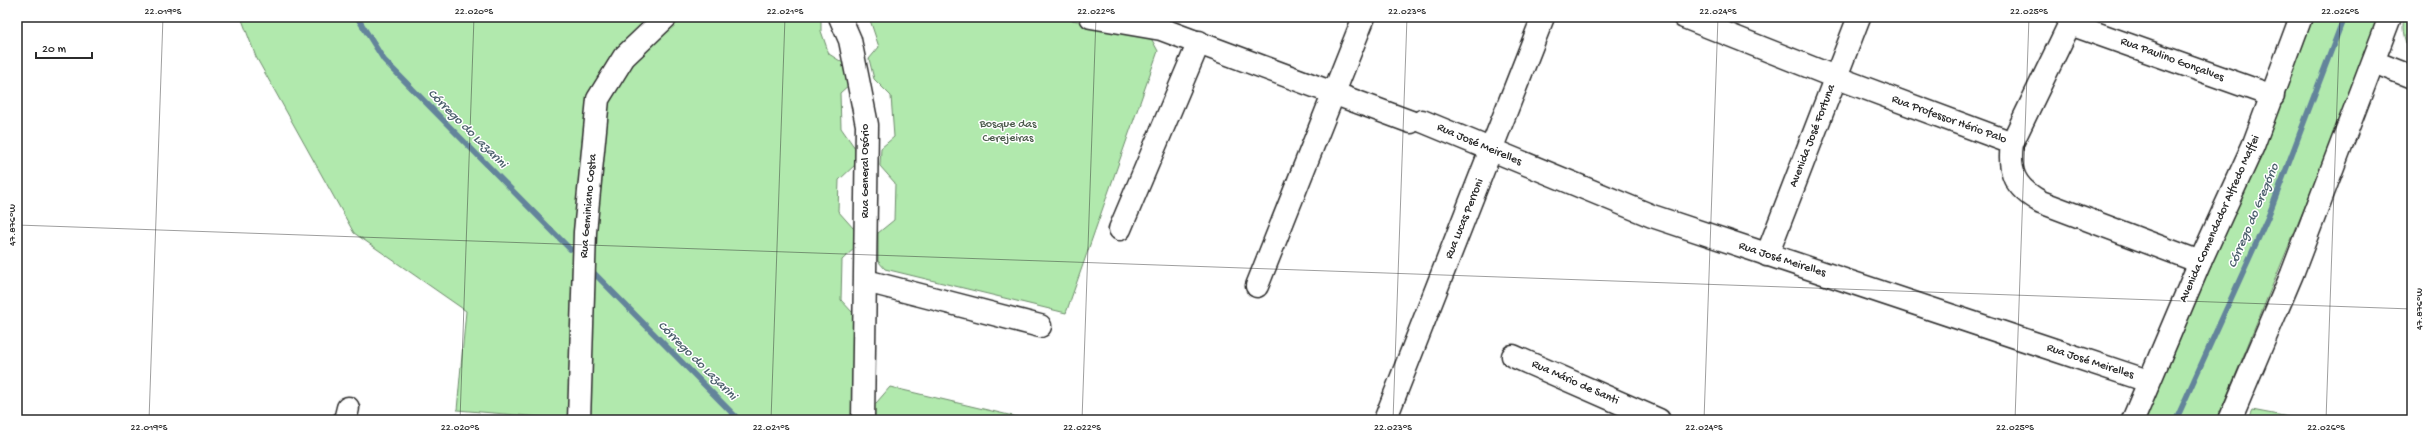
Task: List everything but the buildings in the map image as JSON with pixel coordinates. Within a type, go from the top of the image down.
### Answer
[{"type":"street","name":"Rua Geminiano Costa","points":[[579,420],[585,232],[598,99],[624,57],[666,17]]},
{"type":"street","name":"Rua General Osório","points":[[840,17],[850,40],[867,125],[863,420]]},
{"type":"street","name":"Rua José Meirelles","points":[[1091,17],[1164,23],[1199,42],[1333,94],[1417,121],[1652,216],[1767,256],[2148,381]]},
{"type":"street","points":[[1257,286],[1364,17]]},
{"type":"street","name":"Rua Lucas Perroni","points":[[1386,420],[1493,151],[1543,17]]},
{"type":"street","name":"Rua Professor Hério Palo","points":[[1684,17],[1835,77],[2012,142],[2009,161],[2013,175],[2029,196],[2041,202],[2200,262]]},
{"type":"street","name":"Avenida José Fortuna","points":[[1767,256],[1859,17]]},
{"type":"street","name":"Avenida Comendador Alfredo Maffei","points":[[2133,420],[2148,381],[2200,262],[2253,146],[2273,96],[2301,17]]},
{"type":"street","points":[[2230,420],[2292,274],[2390,17]]},
{"type":"street","points":[[2012,142],[2072,20]]},
{"type":"street","name":"Rua Paulino Gonçalves","points":[[2072,20],[2273,96]]},
{"type":"street","points":[[1120,229],[1199,42]]},
{"type":"street","points":[[2374,62],[2412,77]]},
{"type":"street","points":[[866,281],[1040,326]]},
{"type":"street","name":"Rua Mário de Santi","points":[[1513,356],[1660,420]]},
{"type":"green space","points":[[241,17],[648,17],[596,92],[673,17],[821,17],[821,31],[829,54],[848,66],[851,83],[840,93],[841,128],[855,148],[856,164],[839,180],[838,211],[854,229],[858,245],[842,260],[841,300],[853,313],[852,407],[863,420],[577,420],[457,410],[466,311],[354,233],[256,57]]},
{"type":"green space","name":"Bosque das Cerejeiras","points":[[869,17],[1056,17],[1142,33],[1152,40],[1158,51],[1066,313],[885,269],[878,261],[878,233],[894,220],[895,183],[880,166],[881,148],[894,137],[891,96],[874,79],[869,59],[879,47]]},
{"type":"green space","points":[[2311,17],[2379,17],[2336,131],[2217,420],[2143,420]]},
{"type":"green space","points":[[2404,17],[2412,17],[2412,58],[2404,38]]},
{"type":"green space","points":[[890,387],[1030,420],[869,420],[870,410]]},
{"type":"green space","points":[[2252,410],[2304,420],[2247,420]]},
{"type":"waterway","name":"Córrego do Lazarini","points":[[357,17],[384,60],[570,249]]},
{"type":"waterway","name":"Córrego do Gregório","points":[[2176,420],[2268,217],[2344,17]]},
{"type":"waterway","name":"Córrego do Lazarini","points":[[589,268],[739,420]]}]
